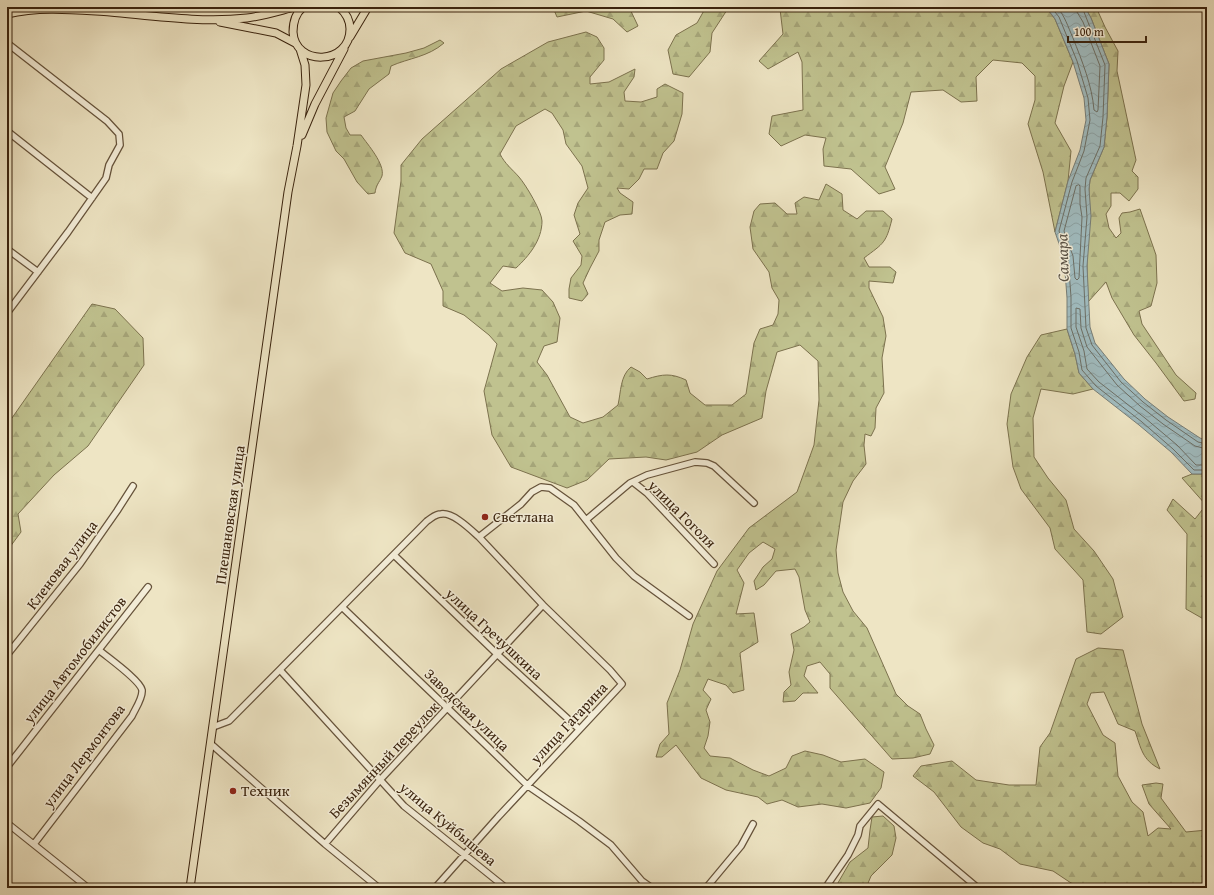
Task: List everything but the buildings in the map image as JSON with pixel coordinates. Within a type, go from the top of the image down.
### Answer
[{"type":"main road","points":[[7,14],[26,10],[60,8],[202,19],[248,18],[295,7]]},
{"type":"main road","points":[[298,146],[306,75],[293,29],[294,22],[303,7]]},
{"type":"main road","points":[[202,19],[276,33],[298,46],[307,54],[323,57],[338,53],[347,43],[350,24],[340,7]]},
{"type":"main road","points":[[298,146],[315,104],[368,7]]},
{"type":"main road","name":"Плешановская улица","points":[[190,888],[214,727],[288,192],[298,146]]},
{"type":"street","points":[[7,43],[107,121],[119,134],[120,145],[109,165],[106,178],[7,313]]},
{"type":"street","points":[[7,131],[92,198]]},
{"type":"street","points":[[7,249],[38,272]]},
{"type":"street","points":[[586,520],[633,482],[647,475],[695,462],[707,463],[714,466],[754,503]]},
{"type":"street","name":"улица Гоголя","points":[[633,482],[647,493],[714,564]]},
{"type":"street","name":"Кленовая улица","points":[[7,655],[80,564],[133,486]]},
{"type":"street","points":[[479,537],[521,504],[532,492],[541,487],[550,488],[574,505],[616,558],[634,576],[689,616]]},
{"type":"street","name":"улица Гагарина","points":[[394,555],[427,521],[435,515],[449,514],[479,537],[543,605],[610,670],[622,684],[579,729],[435,888]]},
{"type":"street","points":[[214,727],[229,721],[394,555]]},
{"type":"street","name":"улица Гречушкина","points":[[394,555],[498,655],[579,729]]},
{"type":"street","name":"улица Автомобилистов","points":[[7,767],[148,587]]},
{"type":"street","name":"Безымянный переулок","points":[[324,844],[380,780],[543,605]]},
{"type":"street","name":"Заводская улица","points":[[342,607],[528,786],[611,846],[642,881],[652,888]]},
{"type":"street","name":"улица Лермонтова","points":[[34,844],[132,716],[141,697],[142,690],[130,675],[98,650]]},
{"type":"street","name":"улица Куйбышева","points":[[280,670],[404,806],[506,888]]},
{"type":"street","points":[[211,744],[324,844],[379,888]]},
{"type":"street","points":[[828,888],[828,884],[848,855],[858,835],[860,826],[878,804],[978,888]]},
{"type":"street","points":[[7,823],[87,887]]},
{"type":"street","points":[[706,888],[741,846],[753,824]]},
{"type":"green space","points":[[556,7],[629,7],[638,26],[627,32],[613,19],[586,11],[557,17],[554,10]]},
{"type":"green space","points":[[706,7],[726,7],[727,10],[712,33],[710,52],[689,77],[673,74],[668,50],[676,35],[697,23]]},
{"type":"green space","points":[[778,7],[1046,7],[1055,19],[1073,62],[1064,86],[1055,123],[1071,151],[1068,181],[1055,232],[1043,172],[1028,124],[1035,100],[1035,76],[1022,63],[993,60],[976,77],[977,101],[961,102],[943,90],[911,92],[903,123],[885,167],[895,189],[879,194],[851,169],[824,166],[823,149],[826,138],[805,135],[781,146],[769,134],[772,116],[803,110],[802,62],[798,52],[768,69],[759,61],[783,34],[780,9]]},
{"type":"green space","points":[[1085,7],[1096,7],[1118,51],[1117,71],[1136,160],[1132,171],[1138,177],[1138,189],[1129,201],[1120,193],[1111,193],[1111,206],[1106,214],[1109,228],[1116,238],[1121,233],[1119,218],[1122,213],[1140,209],[1156,255],[1157,283],[1151,306],[1139,311],[1142,324],[1176,375],[1196,393],[1195,399],[1184,401],[1134,335],[1112,298],[1106,282],[1088,302],[1087,266],[1089,189],[1090,180],[1104,147],[1109,64],[1091,18]]},
{"type":"green space","points":[[586,32],[597,37],[604,48],[604,60],[590,77],[590,84],[609,82],[635,69],[634,77],[624,92],[625,101],[641,102],[657,97],[657,89],[665,84],[683,93],[682,114],[674,141],[663,153],[657,169],[644,169],[639,179],[629,189],[617,188],[620,193],[633,202],[632,214],[620,215],[605,222],[599,240],[599,251],[583,283],[588,294],[582,301],[569,298],[569,289],[571,278],[581,265],[582,256],[573,241],[580,234],[574,215],[578,203],[588,188],[582,166],[566,144],[563,130],[552,113],[545,109],[516,126],[500,154],[506,164],[526,186],[537,205],[542,221],[540,235],[526,258],[516,268],[503,266],[490,283],[502,291],[523,288],[542,290],[553,302],[560,318],[557,342],[544,346],[537,362],[547,375],[570,417],[583,423],[603,417],[618,405],[623,380],[627,371],[631,367],[640,372],[647,379],[667,375],[676,376],[686,380],[690,393],[705,405],[732,405],[746,394],[754,343],[760,329],[773,325],[778,314],[779,300],[772,288],[769,272],[753,249],[750,227],[754,211],[760,204],[775,203],[787,214],[797,214],[795,203],[804,197],[819,200],[826,184],[842,194],[843,210],[857,219],[866,211],[883,211],[892,219],[886,238],[876,249],[864,258],[869,267],[890,267],[896,272],[893,283],[869,281],[869,288],[883,317],[886,336],[882,358],[884,393],[876,408],[875,428],[871,436],[865,434],[864,445],[866,464],[853,481],[843,502],[836,550],[838,573],[843,592],[853,611],[867,628],[896,694],[908,706],[920,714],[934,745],[930,754],[913,758],[892,759],[830,688],[830,674],[820,662],[807,666],[804,676],[818,693],[803,693],[795,701],[783,702],[784,692],[791,685],[789,672],[794,650],[791,634],[810,622],[805,610],[799,577],[795,569],[776,571],[764,585],[756,590],[754,581],[763,567],[772,559],[775,549],[763,542],[749,553],[737,570],[744,583],[736,614],[754,613],[758,642],[740,653],[744,690],[733,693],[726,685],[708,679],[703,690],[711,699],[706,710],[710,722],[704,748],[710,756],[730,758],[753,770],[769,776],[786,768],[792,756],[805,751],[823,755],[841,762],[865,759],[884,772],[881,788],[870,803],[846,808],[822,804],[798,807],[782,800],[767,804],[758,797],[726,790],[701,778],[676,745],[662,757],[656,757],[660,744],[669,734],[667,703],[680,670],[693,624],[717,571],[749,528],[797,492],[814,445],[819,400],[818,361],[800,345],[777,352],[766,391],[762,418],[722,435],[697,452],[666,460],[646,457],[609,459],[587,480],[567,488],[511,467],[492,435],[484,391],[497,344],[489,335],[464,315],[443,306],[443,291],[431,264],[405,253],[394,233],[401,181],[401,165],[422,139],[501,69],[548,42]]},
{"type":"green space","points":[[440,40],[444,43],[438,48],[418,57],[391,66],[389,74],[369,89],[355,111],[344,117],[346,128],[350,135],[361,135],[379,160],[381,166],[382,176],[375,193],[368,194],[357,182],[344,159],[336,151],[327,132],[326,118],[333,93],[351,68],[363,61],[406,53],[424,48]]},
{"type":"green space","points":[[92,304],[115,309],[143,338],[144,365],[88,446],[54,475],[18,514],[21,532],[7,551],[7,425]]},
{"type":"green space","points":[[1067,329],[1079,373],[1093,389],[1073,394],[1041,389],[1033,418],[1034,457],[1048,478],[1066,500],[1074,529],[1094,551],[1113,579],[1123,617],[1101,634],[1087,632],[1083,580],[1055,549],[1050,528],[1021,489],[1013,467],[1007,424],[1011,394],[1027,357],[1041,335]]},
{"type":"green space","points":[[1192,474],[1207,474],[1207,621],[1186,609],[1187,534],[1167,510],[1173,499],[1195,519],[1206,505],[1182,478]]},
{"type":"green space","points":[[1098,648],[1123,650],[1142,724],[1160,769],[1149,762],[1146,758],[1135,731],[1118,724],[1104,692],[1091,693],[1087,704],[1103,735],[1115,743],[1118,776],[1132,802],[1143,812],[1148,836],[1158,828],[1171,829],[1149,804],[1142,785],[1156,783],[1163,784],[1161,798],[1186,832],[1207,830],[1207,888],[1087,888],[1071,883],[1053,871],[1020,864],[1000,849],[983,843],[961,827],[934,792],[913,776],[921,766],[952,761],[976,780],[1009,785],[1036,785],[1040,747],[1050,733],[1076,659]]},
{"type":"green space","points":[[883,816],[894,826],[896,838],[892,855],[871,876],[866,888],[835,888],[850,862],[868,848],[872,817]]},
{"type":"water","points":[[1046,7],[1085,7],[1091,18],[1109,64],[1104,147],[1090,180],[1089,189],[1091,216],[1087,266],[1090,327],[1095,343],[1124,379],[1145,399],[1168,417],[1207,441],[1207,474],[1192,474],[1171,452],[1093,389],[1079,373],[1067,329],[1067,298],[1064,258],[1055,232],[1068,181],[1080,150],[1086,120],[1084,98],[1073,62],[1055,19]]},
{"type":"place","name":"Светлана","points":[[485,517]]},
{"type":"place","name":"Техник","points":[[233,791]]},
{"type":"water label","name":"Самара","points":[[1062,258]]}]
